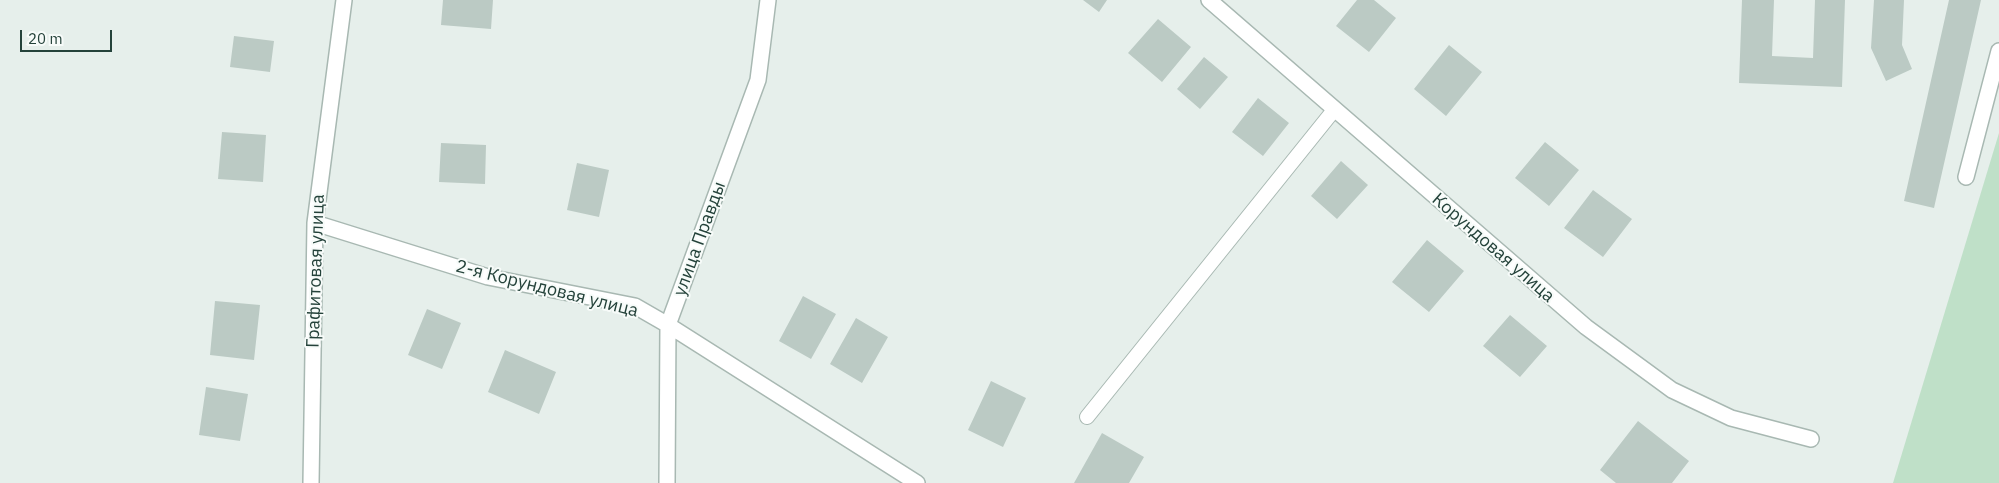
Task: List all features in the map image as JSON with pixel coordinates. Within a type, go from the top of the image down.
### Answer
[{"type":"street","name":"Графитовая улица","points":[[311,483],[315,222],[344,0]]},
{"type":"street","name":"улица Правды","points":[[667,483],[668,325],[758,80],[768,0]]},
{"type":"street","name":"Корундовая улица","points":[[1209,0],[1586,327],[1672,390],[1731,418],[1811,439]]},
{"type":"street","points":[[1966,177],[1999,51]]},
{"type":"street","name":"2-я Корундовая улица","points":[[315,222],[488,277],[635,306],[917,483]]},
{"type":"lane","points":[[1087,417],[1334,110]]},
{"type":"green space","points":[[1999,133],[1999,483],[1893,483]]},
{"type":"building","points":[[443,0],[493,0],[491,29],[441,25]]},
{"type":"building","points":[[1083,0],[1107,0],[1099,12]]},
{"type":"building","points":[[1357,0],[1374,0],[1396,18],[1369,52],[1336,26]]},
{"type":"building","points":[[1742,0],[1774,0],[1772,56],[1813,58],[1815,0],[1845,0],[1842,87],[1739,83]]},
{"type":"building","points":[[1874,0],[1904,0],[1902,45],[1912,69],[1886,81],[1871,48]]},
{"type":"building","points":[[1949,0],[1981,0],[1934,208],[1904,201]]},
{"type":"building","points":[[1158,19],[1191,47],[1162,82],[1128,53]]},
{"type":"building","points":[[234,36],[274,41],[270,72],[230,67]]},
{"type":"building","points":[[1449,45],[1482,72],[1446,116],[1414,89]]},
{"type":"building","points":[[1204,57],[1228,77],[1200,109],[1177,89]]},
{"type":"building","points":[[1258,98],[1289,123],[1263,156],[1232,132]]},
{"type":"building","points":[[222,132],[266,135],[263,182],[218,179]]},
{"type":"building","points":[[1545,142],[1579,170],[1549,206],[1515,178]]},
{"type":"building","points":[[441,143],[486,145],[485,184],[439,182]]},
{"type":"building","points":[[1341,161],[1368,185],[1337,219],[1311,196]]},
{"type":"building","points":[[577,163],[609,170],[599,217],[567,210]]},
{"type":"building","points":[[1593,190],[1632,219],[1603,257],[1564,228]]},
{"type":"building","points":[[1427,240],[1464,271],[1429,312],[1392,282]]},
{"type":"building","points":[[803,296],[836,314],[811,359],[779,341]]},
{"type":"building","points":[[215,301],[260,305],[254,360],[210,355]]},
{"type":"building","points":[[427,309],[461,323],[442,369],[408,355]]},
{"type":"building","points":[[1510,315],[1547,346],[1520,377],[1483,346]]},
{"type":"building","points":[[856,318],[888,337],[862,383],[830,364]]},
{"type":"building","points":[[505,350],[556,372],[539,414],[488,392]]},
{"type":"building","points":[[991,381],[1026,398],[1003,447],[968,430]]},
{"type":"building","points":[[206,387],[248,394],[240,441],[199,435]]},
{"type":"building","points":[[1638,421],[1689,461],[1672,483],[1616,483],[1600,470]]},
{"type":"building","points":[[1102,433],[1144,457],[1129,483],[1074,483]]}]
